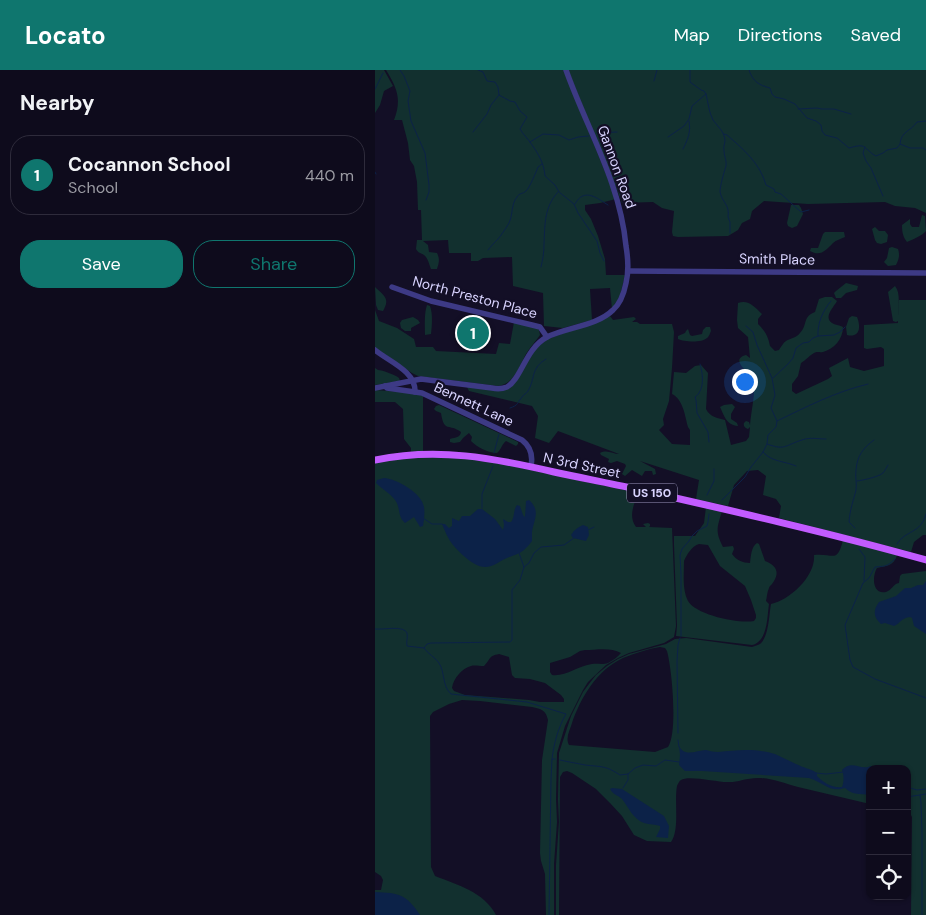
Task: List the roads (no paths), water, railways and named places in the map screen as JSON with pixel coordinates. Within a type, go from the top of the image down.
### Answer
[{"type":"main road","name":"N 3rd Street","points":[[375,460],[406,455],[452,454],[487,458],[531,466],[751,516],[837,536],[926,560]]},
{"type":"street","name":"Gannon Road","points":[[412,380],[421,379],[502,388],[514,380],[535,345],[547,337],[598,320],[610,313],[622,297],[628,271],[624,227],[618,198],[566,70]]},
{"type":"street","name":"Smith Place","points":[[628,271],[926,273]]},
{"type":"street","name":"North Preston Place","points":[[392,287],[431,301],[540,327],[547,337]]},
{"type":"street","points":[[375,350],[406,372],[412,380],[375,388]]},
{"type":"street","name":"Bennett Lane","points":[[412,380],[415,384],[415,392],[422,393],[522,440],[530,448],[532,455],[531,466]]},
{"type":"street","points":[[385,386],[387,388],[415,392]]},
{"type":"water","points":[[384,478],[402,484],[419,497],[424,507],[423,526],[420,527],[414,517],[405,523],[395,500],[376,483],[377,480]]},
{"type":"water","points":[[529,500],[536,512],[532,541],[521,552],[491,566],[481,566],[463,555],[451,543],[442,524],[449,528],[452,526],[452,518],[459,521],[462,516],[470,516],[478,509],[482,509],[495,519],[503,530],[503,519],[511,522],[517,505],[520,506],[525,517],[526,501]]},
{"type":"water","points":[[583,525],[588,527],[589,535],[586,541],[573,538],[572,533]]},
{"type":"water","points":[[926,581],[926,634],[914,626],[910,617],[905,618],[894,626],[885,623],[881,624],[876,619],[875,613],[879,602],[896,596],[905,588],[923,585]]},
{"type":"water","points":[[679,746],[684,752],[688,753],[706,750],[718,752],[746,750],[775,754],[814,771],[825,783],[838,787],[842,787],[842,770],[846,767],[853,765],[866,767],[866,795],[857,794],[845,788],[830,788],[809,778],[685,771],[679,765]]},
{"type":"water","points":[[610,789],[622,789],[664,816],[669,826],[668,838],[656,837],[660,826],[644,823],[637,819],[622,799],[611,791]]},
{"type":"water","points":[[375,892],[401,896],[420,915],[375,915]]},
{"type":"waterway","points":[[400,70],[410,91],[408,101],[411,121],[425,153],[429,185],[426,200]]},
{"type":"waterway","points":[[478,70],[483,72],[487,81],[495,82],[499,95],[515,102],[520,111],[527,117],[520,129],[538,154],[545,176],[555,185],[559,192],[574,204],[597,241],[604,261]]},
{"type":"waterway","points":[[654,81],[657,70]]},
{"type":"waterway","points":[[690,70],[690,82],[706,94],[713,120],[722,132],[725,140],[726,164],[720,192],[728,209],[730,233]]},
{"type":"waterway","points":[[749,70],[755,80],[770,88],[775,97],[795,104],[807,118],[821,125],[825,135],[837,138],[849,148],[863,146],[876,156],[887,150],[897,148],[900,144],[910,148],[923,148],[926,150]]},
{"type":"waterway","points":[[375,89],[383,73]]},
{"type":"waterway","points":[[668,137],[684,126],[689,119],[692,106],[706,94]]},
{"type":"waterway","points":[[473,132],[499,95]]},
{"type":"waterway","points":[[798,109],[834,109],[851,114]]},
{"type":"waterway","points":[[683,149],[689,135],[689,121]]},
{"type":"waterway","points":[[900,144],[902,136],[917,122],[926,121]]},
{"type":"waterway","points":[[597,133],[617,132]]},
{"type":"waterway","points":[[530,142],[543,134],[559,135],[569,140],[589,136]]},
{"type":"waterway","points":[[724,134],[745,151],[755,163],[766,185],[781,194],[801,212],[809,210]]},
{"type":"waterway","points":[[865,147],[863,153],[883,196]]},
{"type":"waterway","points":[[488,250],[509,223],[515,200],[527,190],[538,167],[542,164]]},
{"type":"waterway","points":[[541,267],[544,253],[546,216],[550,204],[558,192]]},
{"type":"waterway","points":[[575,204],[582,196],[586,195],[595,197],[608,205]]},
{"type":"waterway","points":[[818,336],[821,317],[831,301]]},
{"type":"waterway","points":[[722,500],[745,477],[763,452],[767,444],[768,435],[776,427],[777,421],[771,408],[775,395],[772,378],[753,332],[746,326]]},
{"type":"waterway","points":[[773,378],[788,364],[793,358],[796,348],[803,343],[809,342],[818,336],[834,335],[845,327]]},
{"type":"waterway","points":[[510,408],[516,405],[528,391],[535,370],[546,359]]},
{"type":"waterway","points":[[700,364],[702,386],[695,397],[697,413],[708,432],[709,442]]},
{"type":"waterway","points":[[777,421],[832,396],[868,384]]},
{"type":"waterway","points":[[494,453],[499,434]]},
{"type":"waterway","points":[[767,444],[785,447],[805,439],[826,439]]},
{"type":"waterway","points":[[855,528],[849,522],[856,490],[857,465],[861,453],[874,440]]},
{"type":"waterway","points":[[763,452],[774,460],[796,466]]},
{"type":"waterway","points":[[857,481],[881,474],[888,465]]},
{"type":"waterway","points":[[482,508],[482,494],[493,466]]},
{"type":"waterway","points":[[707,495],[714,481],[714,469]]},
{"type":"waterway","points":[[681,636],[680,555],[682,549],[692,536],[707,526],[709,514]]},
{"type":"waterway","points":[[897,544],[904,536],[917,529],[926,514]]},
{"type":"waterway","points":[[423,518],[432,524],[442,524]]},
{"type":"waterway","points":[[588,530],[594,527]]},
{"type":"waterway","points":[[524,567],[541,547],[564,545],[574,538]]},
{"type":"waterway","points":[[859,549],[865,557],[864,581]]},
{"type":"waterway","points":[[519,553],[524,567],[520,580],[512,590],[512,640],[510,642],[431,643],[427,644],[424,648],[439,663],[446,687],[451,694],[527,702],[566,714],[557,736],[552,759]]},
{"type":"waterway","points":[[895,559],[886,566],[875,567],[869,578],[863,583],[845,625],[850,660],[853,667],[875,679],[926,698]]},
{"type":"waterway","points":[[375,629],[402,629],[407,633],[407,646],[424,648]]},
{"type":"waterway","points":[[678,733],[677,661],[680,638]]},
{"type":"waterway","points":[[678,740],[679,747]]},
{"type":"waterway","points":[[549,915],[551,779],[552,759],[555,759]]},
{"type":"waterway","points":[[560,760],[603,767],[620,775],[628,774],[635,768],[643,765],[656,766],[665,760],[679,762]]},
{"type":"waterway","points":[[816,773],[844,772]]},
{"type":"waterway","points":[[623,788],[628,780],[628,774]]},
{"type":"waterway","points":[[911,788],[926,789]]},
{"type":"waterway","points":[[911,796],[926,794]]},
{"type":"waterway","points":[[920,795],[922,915]]},
{"type":"place","name":"Cocannon School","points":[[473,333]]}]
